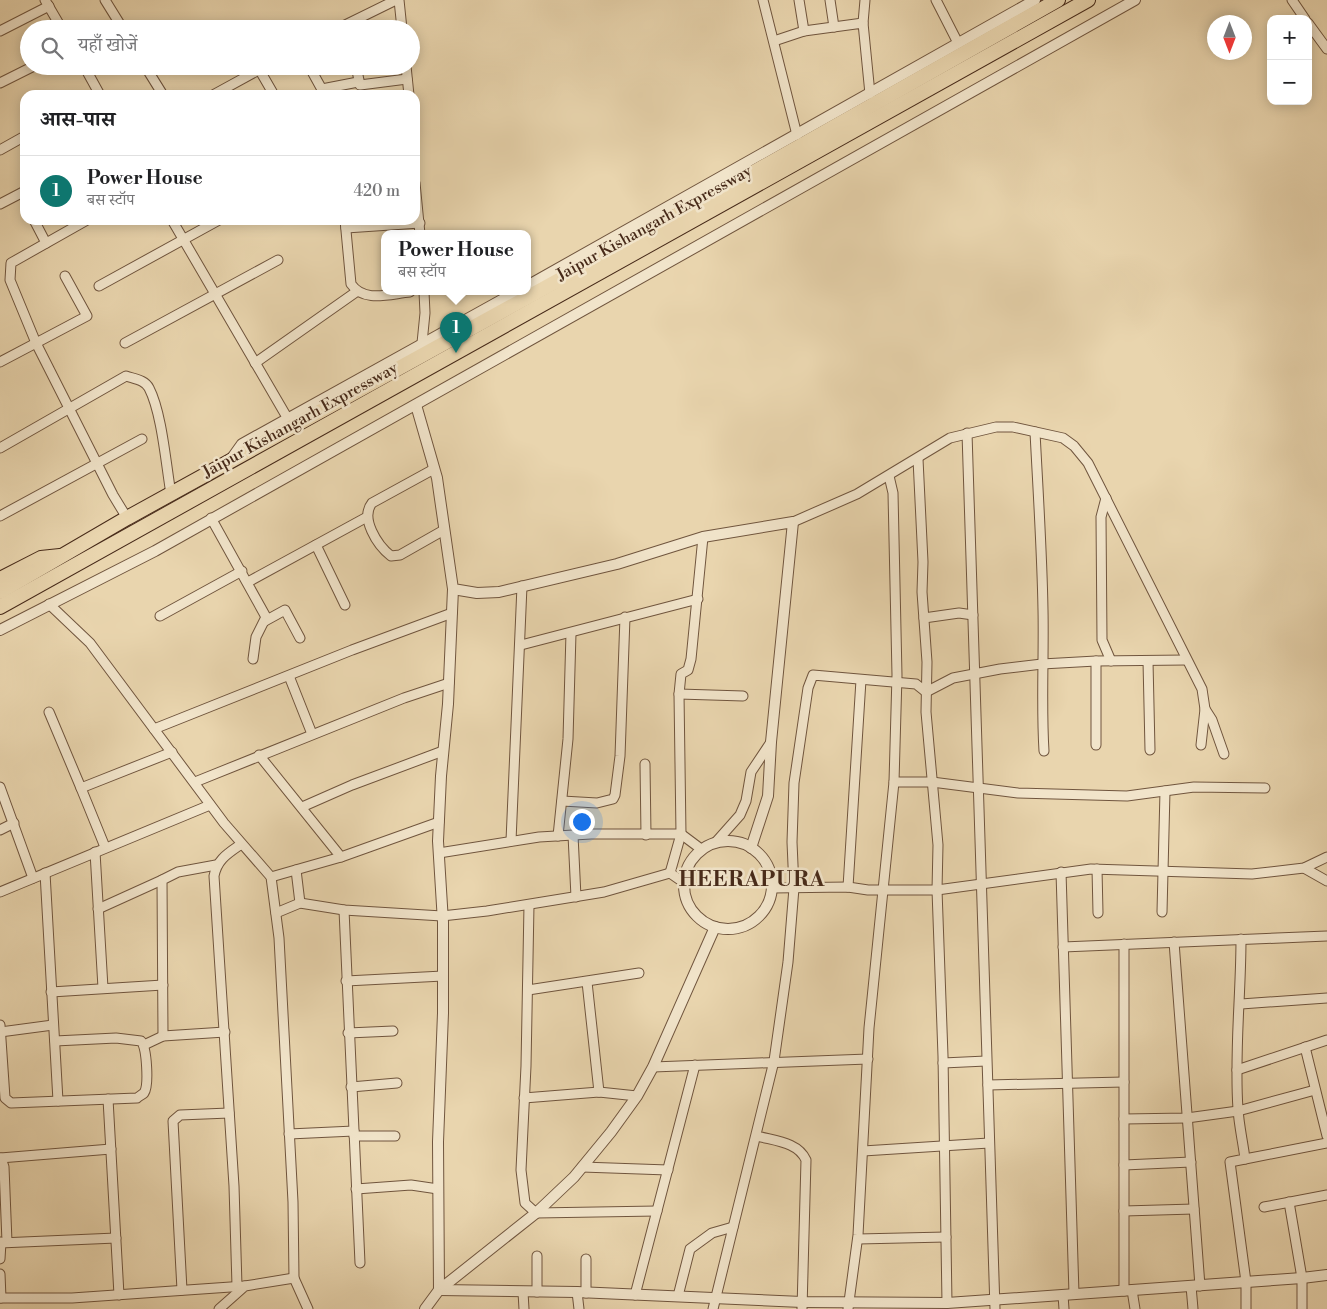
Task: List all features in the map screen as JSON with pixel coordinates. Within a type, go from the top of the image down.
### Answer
[{"type":"highway","name":"Jaipur Kishangarh Expressway","points":[[0,592],[66,556],[127,518],[700,203],[1058,0]]},
{"type":"highway","name":"Jaipur Kishangarh Expressway","points":[[0,607],[1088,0]]},
{"type":"highway","points":[[0,580],[41,558],[66,556]]},
{"type":"street","points":[[105,0],[117,20]]},
{"type":"street","points":[[360,20],[398,0],[401,20]]},
{"type":"street","points":[[763,0],[797,135]]},
{"type":"street","points":[[799,0],[804,31]]},
{"type":"street","points":[[830,0],[834,27]]},
{"type":"street","points":[[865,0],[863,23],[870,94]]},
{"type":"street","points":[[936,0],[958,43]]},
{"type":"street","points":[[531,284],[870,94],[1024,3],[1036,0]]},
{"type":"street","points":[[0,630],[155,551],[1135,0]]},
{"type":"street","points":[[1292,0],[1302,15]]},
{"type":"street","points":[[0,31],[47,3],[57,20]]},
{"type":"street","points":[[774,41],[804,31],[863,23]]},
{"type":"street","points":[[1312,28],[1327,49]]},
{"type":"street","points":[[0,83],[20,73]]},
{"type":"street","points":[[89,75],[96,90]]},
{"type":"street","points":[[151,75],[160,90]]},
{"type":"street","points":[[222,90],[250,75]]},
{"type":"street","points":[[266,75],[272,90]]},
{"type":"street","points":[[314,75],[322,90]]},
{"type":"street","points":[[357,75],[358,82]]},
{"type":"street","points":[[407,75],[408,90]]},
{"type":"street","points":[[330,90],[358,82],[360,85],[407,80]]},
{"type":"street","points":[[0,150],[20,139]]},
{"type":"street","points":[[0,204],[20,194]]},
{"type":"street","points":[[37,225],[46,243]]},
{"type":"street","points":[[78,225],[11,263],[9,271],[10,280],[36,343],[68,410],[127,518]]},
{"type":"street","points":[[175,225],[288,419]]},
{"type":"street","points":[[99,286],[209,225]]},
{"type":"street","points":[[346,225],[350,284],[356,292],[364,296],[381,295]]},
{"type":"street","points":[[125,343],[214,293],[278,260]]},
{"type":"street","points":[[0,362],[87,316],[65,276]]},
{"type":"street","points":[[255,363],[356,292]]},
{"type":"street","points":[[422,343],[425,313],[424,295]]},
{"type":"street","points":[[229,462],[242,444],[510,295]]},
{"type":"street","points":[[0,448],[126,376],[142,381],[149,388],[158,417],[171,494]]},
{"type":"street","points":[[416,405],[434,469],[453,589],[449,683],[439,822],[443,976],[438,1189],[439,1290]]},
{"type":"street","points":[[453,589],[477,593],[499,592],[617,564],[703,537],[793,522],[857,494],[950,438],[996,427],[1013,427],[1062,438],[1074,446],[1088,463],[1202,689],[1205,709],[1201,745]]},
{"type":"street","points":[[1035,432],[1042,544],[1041,702],[1044,751]]},
{"type":"street","points":[[967,433],[994,1304]]},
{"type":"street","points":[[0,516],[142,439]]},
{"type":"street","points":[[918,459],[927,662],[926,692],[938,845],[937,890],[943,1063],[947,1306]]},
{"type":"street","points":[[434,469],[372,503],[368,508],[367,517],[383,550],[390,556],[400,555],[444,530]]},
{"type":"street","points":[[848,1306],[858,1239],[868,1059],[894,782],[897,683],[893,493],[889,476]]},
{"type":"street","points":[[1106,498],[1101,517],[1102,640],[1111,661]]},
{"type":"street","points":[[248,582],[367,517]]},
{"type":"street","points":[[211,518],[263,609],[264,621],[256,637],[253,659]]},
{"type":"street","points":[[751,848],[768,796],[771,742],[793,522]]},
{"type":"street","points":[[670,873],[681,834],[679,694],[681,674],[688,670],[692,659],[703,537]]},
{"type":"street","points":[[316,545],[345,605]]},
{"type":"street","points":[[160,616],[242,571]]},
{"type":"street","points":[[511,841],[522,586]]},
{"type":"street","points":[[520,645],[698,599]]},
{"type":"street","points":[[49,604],[90,643],[240,845],[271,877],[279,938],[290,1134],[294,1278],[308,1309]]},
{"type":"street","points":[[264,621],[285,610],[300,638]]},
{"type":"street","points":[[154,729],[452,613]]},
{"type":"street","points":[[924,618],[959,613],[973,615]]},
{"type":"street","points":[[562,801],[597,803],[613,799],[615,795],[620,756],[625,617]]},
{"type":"street","points":[[558,836],[568,739],[571,633]]},
{"type":"street","points":[[926,692],[953,678],[1042,664],[1186,660]]},
{"type":"street","points":[[1096,661],[1096,745]]},
{"type":"street","points":[[1148,661],[1150,750]]},
{"type":"street","points":[[713,1309],[774,1061],[786,975],[794,888],[792,842],[794,782],[808,688],[814,675],[916,684],[926,692]]},
{"type":"street","points":[[289,676],[312,734]]},
{"type":"street","points":[[848,887],[862,680]]},
{"type":"street","points":[[195,782],[404,698],[449,683]]},
{"type":"street","points":[[679,694],[743,696]]},
{"type":"street","points":[[1205,709],[1212,720],[1224,754]]},
{"type":"street","points":[[49,712],[105,847]]},
{"type":"street","points":[[716,842],[740,815],[746,801],[751,772],[771,742]]},
{"type":"street","points":[[81,788],[172,752]]},
{"type":"street","points":[[302,807],[443,752]]},
{"type":"street","points":[[259,755],[341,857]]},
{"type":"street","points":[[645,764],[646,835]]},
{"type":"street","points":[[894,782],[932,782],[1018,793],[1127,796],[1194,787],[1265,788]]},
{"type":"street","points":[[0,787],[33,878]]},
{"type":"street","points":[[1162,912],[1165,791]]},
{"type":"street","points":[[0,892],[210,805]]},
{"type":"street","points":[[271,877],[341,857],[439,822]]},
{"type":"street","points":[[0,830],[14,823]]},
{"type":"street","points":[[439,853],[511,841],[573,835],[681,834],[701,849]]},
{"type":"street","points":[[573,835],[576,897]]},
{"type":"street","points":[[733,841],[751,848],[762,857],[770,872],[772,888],[768,904],[758,917],[745,926],[728,929],[715,927],[695,915],[685,900],[683,882],[688,863],[701,849],[716,842],[733,841]]},
{"type":"street","points":[[220,1309],[241,1286],[214,876],[216,865],[225,855],[240,845]]},
{"type":"street","points":[[95,852],[103,988]]},
{"type":"street","points":[[772,888],[848,887],[937,890],[1061,872],[1097,869],[1252,874],[1304,868],[1327,857]]},
{"type":"street","points":[[98,909],[178,872],[216,865]]},
{"type":"street","points":[[1304,868],[1327,880]]},
{"type":"street","points":[[1097,869],[1098,913]]},
{"type":"street","points":[[296,870],[300,903]]},
{"type":"street","points":[[1061,872],[1074,1294]]},
{"type":"street","points":[[45,873],[58,1101]]},
{"type":"street","points":[[670,873],[683,882]]},
{"type":"street","points":[[276,913],[300,903],[344,910],[442,916],[604,892],[670,873]]},
{"type":"street","points":[[162,880],[163,1036]]},
{"type":"street","points":[[529,904],[528,990],[520,1170],[525,1203],[536,1213],[657,1211]]},
{"type":"street","points":[[344,910],[348,1033],[360,1263]]},
{"type":"street","points":[[429,1308],[439,1290],[536,1213],[582,1167],[637,1096],[654,1067],[715,927]]},
{"type":"street","points":[[1063,947],[1327,936]]},
{"type":"street","points":[[1241,939],[1241,1004],[1237,1070],[1238,1111],[1245,1159]]},
{"type":"street","points":[[1174,942],[1194,1209],[1196,1286],[1193,1309]]},
{"type":"street","points":[[1124,944],[1124,1211],[1128,1290],[1135,1309]]},
{"type":"street","points":[[528,990],[639,973]]},
{"type":"street","points":[[346,981],[443,976]]},
{"type":"street","points":[[587,982],[599,1092]]},
{"type":"street","points":[[51,992],[163,985]]},
{"type":"street","points":[[1241,1004],[1327,998]]},
{"type":"street","points":[[0,1025],[5,1098],[10,1103]]},
{"type":"street","points":[[0,1032],[53,1025]]},
{"type":"street","points":[[348,1033],[393,1031]]},
{"type":"street","points":[[144,1045],[163,1036],[225,1032]]},
{"type":"street","points":[[0,1104],[137,1098],[144,1094],[146,1088],[144,1045],[141,1041],[116,1038],[55,1041]]},
{"type":"street","points":[[1237,1070],[1327,1040]]},
{"type":"street","points":[[1305,1047],[1327,1136]]},
{"type":"street","points":[[654,1067],[774,1061],[868,1059]]},
{"type":"street","points":[[943,1063],[986,1061]]},
{"type":"street","points":[[635,1295],[695,1065]]},
{"type":"street","points":[[988,1085],[1124,1082]]},
{"type":"street","points":[[351,1087],[397,1083]]},
{"type":"street","points":[[1124,1119],[1187,1118],[1238,1111],[1315,1090]]},
{"type":"street","points":[[524,1098],[599,1092],[637,1096]]},
{"type":"street","points":[[108,1099],[119,1295]]},
{"type":"street","points":[[182,1290],[173,1121],[180,1115],[229,1113]]},
{"type":"street","points":[[290,1134],[395,1136]]},
{"type":"street","points":[[757,1136],[793,1146],[802,1151],[806,1160],[802,1306]]},
{"type":"street","points":[[863,1151],[990,1143]]},
{"type":"street","points":[[1246,1309],[1246,1282],[1230,1162],[1327,1143]]},
{"type":"street","points":[[0,1259],[3,1242],[5,1182],[0,1158],[110,1149]]},
{"type":"street","points":[[1124,1164],[1191,1162]]},
{"type":"street","points":[[582,1167],[668,1170]]},
{"type":"street","points":[[356,1189],[411,1186],[438,1189]]},
{"type":"street","points":[[1264,1207],[1327,1195]]},
{"type":"street","points":[[1289,1202],[1302,1278],[1302,1309]]},
{"type":"street","points":[[1124,1211],[1194,1209]]},
{"type":"street","points":[[678,1296],[690,1249],[712,1233],[733,1227]]},
{"type":"street","points":[[858,1239],[946,1237]]},
{"type":"street","points":[[3,1242],[116,1238]]},
{"type":"street","points":[[537,1256],[537,1292]]},
{"type":"street","points":[[580,1309],[586,1259]]},
{"type":"street","points":[[0,1274],[1,1298],[72,1298],[119,1295],[241,1286],[294,1278]]},
{"type":"street","points":[[439,1290],[581,1292],[754,1298],[802,1306],[947,1306],[994,1304],[1074,1294],[1327,1275]]},
{"type":"street","points":[[523,1292],[524,1309]]},
{"type":"street","points":[[1063,1295],[1064,1309]]},
{"type":"street","points":[[72,1298],[74,1309]]},
{"type":"street","points":[[752,1309],[754,1298]]},
{"type":"place","name":"Power House","points":[[456,353]]},
{"type":"district","name":"HEERAPURA","points":[[752,880]]}]
